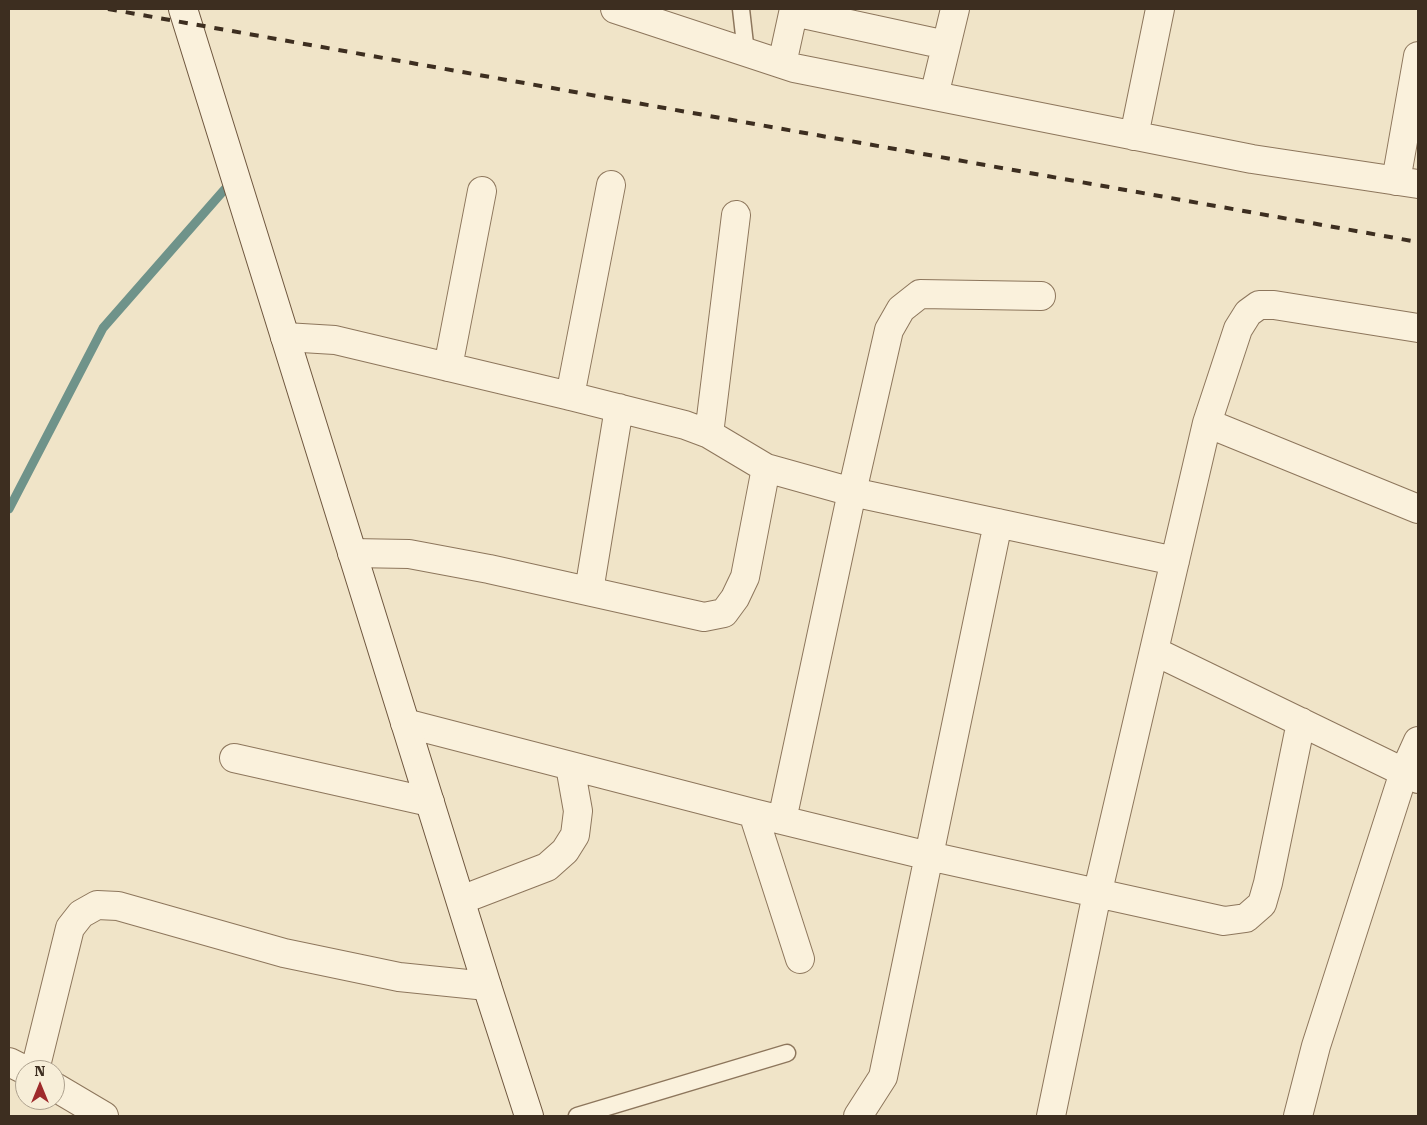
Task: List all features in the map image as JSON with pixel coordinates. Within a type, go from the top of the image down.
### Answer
[{"type":"street","points":[[183,9],[529,1116]]},
{"type":"street","points":[[616,9],[794,68],[1252,160],[1407,182],[1418,56]]},
{"type":"street","points":[[934,96],[955,9]]},
{"type":"street","points":[[1134,136],[1160,9]]},
{"type":"street","points":[[782,64],[794,10],[946,45]]},
{"type":"street","points":[[570,396],[611,185]]},
{"type":"street","points":[[448,367],[482,191]]},
{"type":"street","points":[[709,434],[736,215]]},
{"type":"street","points":[[782,820],[852,492],[889,330],[902,309],[920,294],[1041,296]]},
{"type":"street","points":[[1051,1116],[1097,892],[1175,560],[1208,423],[1238,329],[1248,313],[1259,305],[1274,305],[1418,328]]},
{"type":"street","points":[[286,337],[335,340],[619,408],[685,426],[709,434],[766,468],[852,492],[1175,560]]},
{"type":"street","points":[[589,591],[619,408]]},
{"type":"street","points":[[1208,423],[1418,508]]},
{"type":"street","points":[[352,552],[410,554],[489,568],[704,617],[724,613],[735,598],[745,577],[766,468]]},
{"type":"street","points":[[858,1116],[883,1076],[998,523]]},
{"type":"street","points":[[1154,651],[1411,776]]},
{"type":"street","points":[[405,723],[753,813],[929,856],[1224,921],[1246,918],[1262,904],[1301,722]]},
{"type":"street","points":[[1298,1116],[1316,1046],[1411,776],[1418,741]]},
{"type":"street","points":[[234,758],[430,802]]},
{"type":"street","points":[[461,900],[547,866],[565,851],[575,834],[578,810],[570,766]]},
{"type":"street","points":[[753,813],[800,959]]},
{"type":"street","points":[[37,1060],[70,928],[80,914],[97,905],[118,906],[284,953],[399,977],[487,986]]},
{"type":"street","points":[[65,1093],[104,1116]]},
{"type":"lane","points":[[741,9],[746,53]]},
{"type":"lane","points":[[577,1116],[787,1054]]},
{"type":"waterway","points":[[9,509],[103,328],[232,181]]},
{"type":"railway","points":[[108,9],[1418,242]]}]
